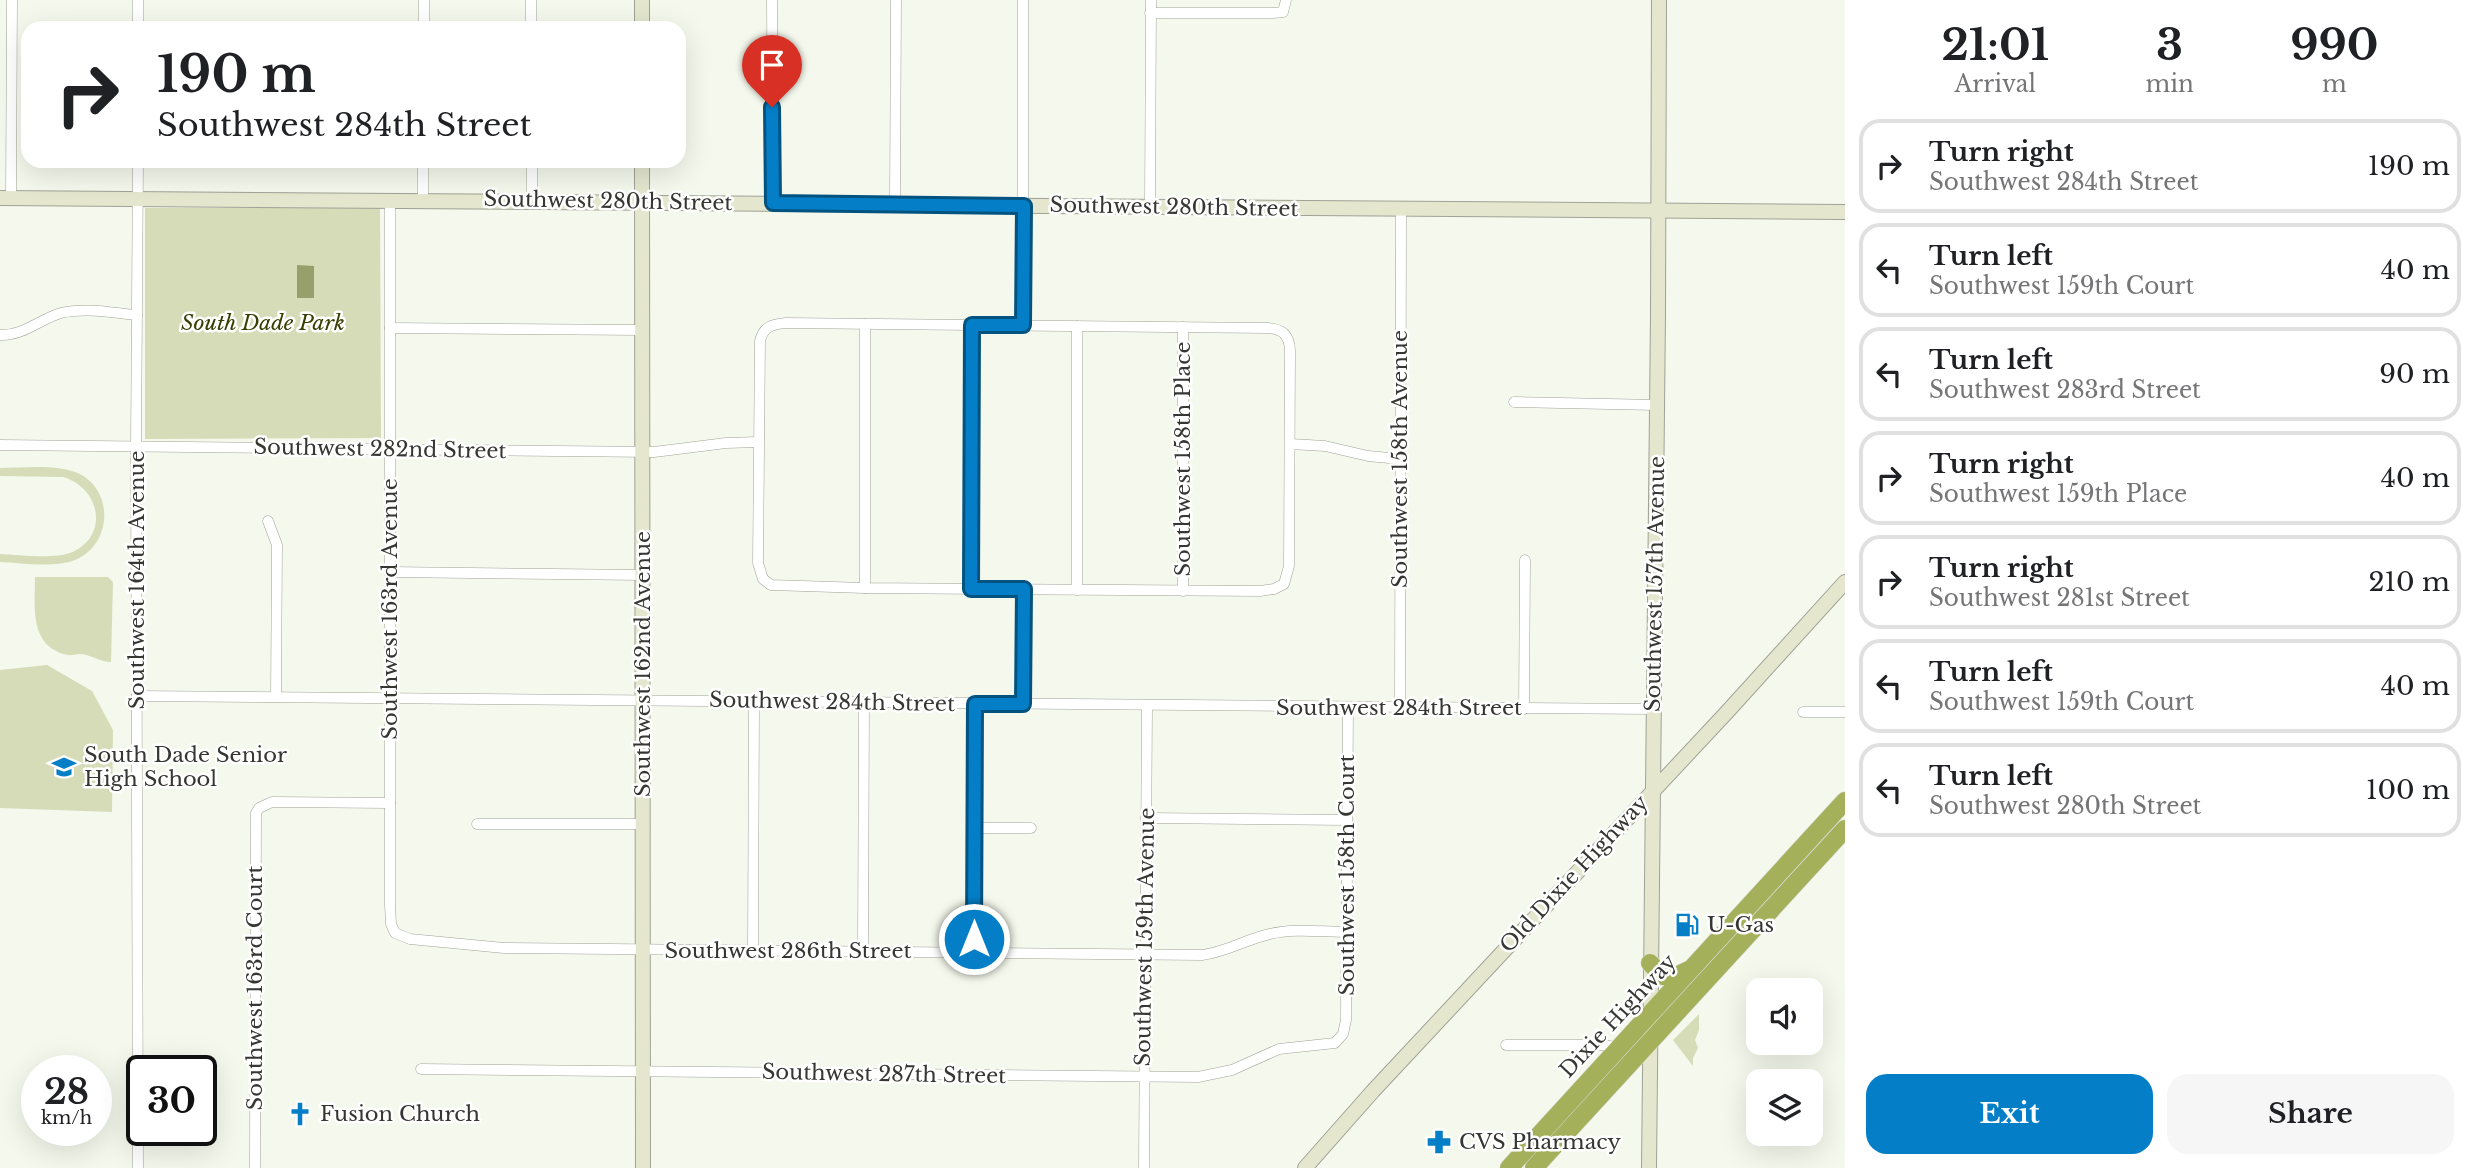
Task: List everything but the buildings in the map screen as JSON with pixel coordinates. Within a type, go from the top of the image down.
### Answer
[{"type":"highway","name":"Dixie Highway","points":[[1509,1168],[1845,801]]},
{"type":"highway","name":"Dixie Highway","points":[[1534,1168],[1845,829]]},
{"type":"highway","points":[[1650,963],[1658,972],[1669,977],[1692,969]]},
{"type":"street","points":[[5,198],[12,0]]},
{"type":"street","points":[[138,0],[138,21]]},
{"type":"street","points":[[424,0],[424,21]]},
{"type":"street","points":[[531,0],[531,21]]},
{"type":"street","points":[[642,0],[642,21]]},
{"type":"street","points":[[772,0],[773,203]]},
{"type":"street","points":[[895,204],[896,0]]},
{"type":"street","points":[[1023,0],[1023,325]]},
{"type":"street","points":[[1150,207],[1151,0]]},
{"type":"street","points":[[1150,13],[1273,13],[1283,12],[1286,0]]},
{"type":"street","name":"Southwest 157th Avenue","points":[[1649,1168],[1659,0]]},
{"type":"street","name":"Southwest 164th Avenue","points":[[138,168],[138,1168]]},
{"type":"street","points":[[423,168],[423,200]]},
{"type":"street","points":[[532,168],[532,200]]},
{"type":"street","name":"Southwest 162nd Avenue","points":[[642,168],[643,1168]]},
{"type":"street","name":"Southwest 280th Street","points":[[5,198],[1845,212]]},
{"type":"street","name":"Southwest 163rd Avenue","points":[[390,200],[390,916],[396,933]]},
{"type":"street","name":"Southwest 158th Avenue","points":[[1400,708],[1401,210]]},
{"type":"street","points":[[0,335],[28,329],[62,313],[84,311],[137,315]]},
{"type":"street","points":[[778,324],[1023,325],[1272,328],[1284,333],[1290,350],[1290,444],[1289,566],[1284,584],[1268,591],[865,588],[777,586],[763,579],[758,563],[758,442],[760,348],[764,330],[778,324]]},
{"type":"street","points":[[865,324],[865,588]]},
{"type":"street","points":[[971,589],[972,325]]},
{"type":"street","points":[[1077,326],[1077,590]]},
{"type":"street","name":"Southwest 158th Place","points":[[1183,327],[1183,591]]},
{"type":"street","points":[[390,328],[643,330]]},
{"type":"street","points":[[1514,402],[1657,405]]},
{"type":"street","name":"Southwest 282nd Street","points":[[0,445],[643,452],[758,442]]},
{"type":"street","points":[[1290,444],[1325,446],[1367,456],[1400,459]]},
{"type":"street","points":[[268,521],[277,545],[276,696]]},
{"type":"street","points":[[1524,709],[1525,560]]},
{"type":"street","points":[[390,572],[643,575]]},
{"type":"street","name":"Old Dixie Highway","points":[[1306,1168],[1373,1091],[1845,582]]},
{"type":"street","points":[[1023,704],[1024,589]]},
{"type":"street","name":"Southwest 284th Street","points":[[137,696],[1653,709]]},
{"type":"street","points":[[753,950],[754,702]]},
{"type":"street","points":[[863,952],[864,703]]},
{"type":"street","points":[[974,952],[975,704]]},
{"type":"street","name":"Southwest 159th Avenue","points":[[1144,1168],[1147,706]]},
{"type":"street","name":"Southwest 158th Court","points":[[1339,1041],[1346,1020],[1348,707]]},
{"type":"street","points":[[1803,712],[1845,712]]},
{"type":"street","name":"Southwest 163rd Court","points":[[255,1168],[254,825],[259,808],[272,803],[390,803]]},
{"type":"street","points":[[1146,818],[1347,820]]},
{"type":"street","points":[[477,824],[643,824]]},
{"type":"street","points":[[975,828],[1031,828]]},
{"type":"street","name":"Southwest 286th Street","points":[[396,933],[410,939],[491,948],[1146,954],[1214,954],[1280,932],[1347,933]]},
{"type":"street","name":"Southwest 287th Street","points":[[421,1069],[1209,1076],[1232,1070],[1279,1049],[1301,1045],[1330,1045],[1339,1041]]},
{"type":"street","points":[[1506,1045],[1604,1045],[1620,1048]]},
{"type":"green space","name":"South Dade Park","points":[[145,208],[380,208],[381,438],[145,439]]},
{"type":"green space","points":[[0,468],[57,468],[75,472],[88,479],[103,502],[104,516],[97,542],[88,553],[75,560],[57,564],[0,562],[0,554],[46,556],[70,553],[83,546],[91,536],[96,513],[86,491],[76,483],[63,477],[0,476]]},
{"type":"green space","points":[[35,577],[108,577],[113,582],[111,662],[83,654],[68,655],[55,651],[46,644],[40,635],[35,613]]},
{"type":"green space","points":[[47,665],[92,691],[113,730],[112,812],[0,808],[0,670]]},
{"type":"green space","points":[[1699,1014],[1699,1030],[1695,1040],[1698,1048],[1693,1058],[1693,1066],[1673,1040]]},
{"type":"shaded area","points":[[297,265],[314,266],[314,298],[297,298]]},
{"type":"place","name":"South Dade Senior High School","points":[[64,767]]},
{"type":"place","name":"U-Gas","points":[[1687,925]]},
{"type":"place","name":"Fusion Church","points":[[300,1114]]},
{"type":"place","name":"CVS Pharmacy","points":[[1439,1142]]},
{"type":"route","points":[[772,107],[773,203],[1024,206],[1023,325],[972,325],[971,589],[1024,589],[1023,704],[975,704],[974,939]]}]
